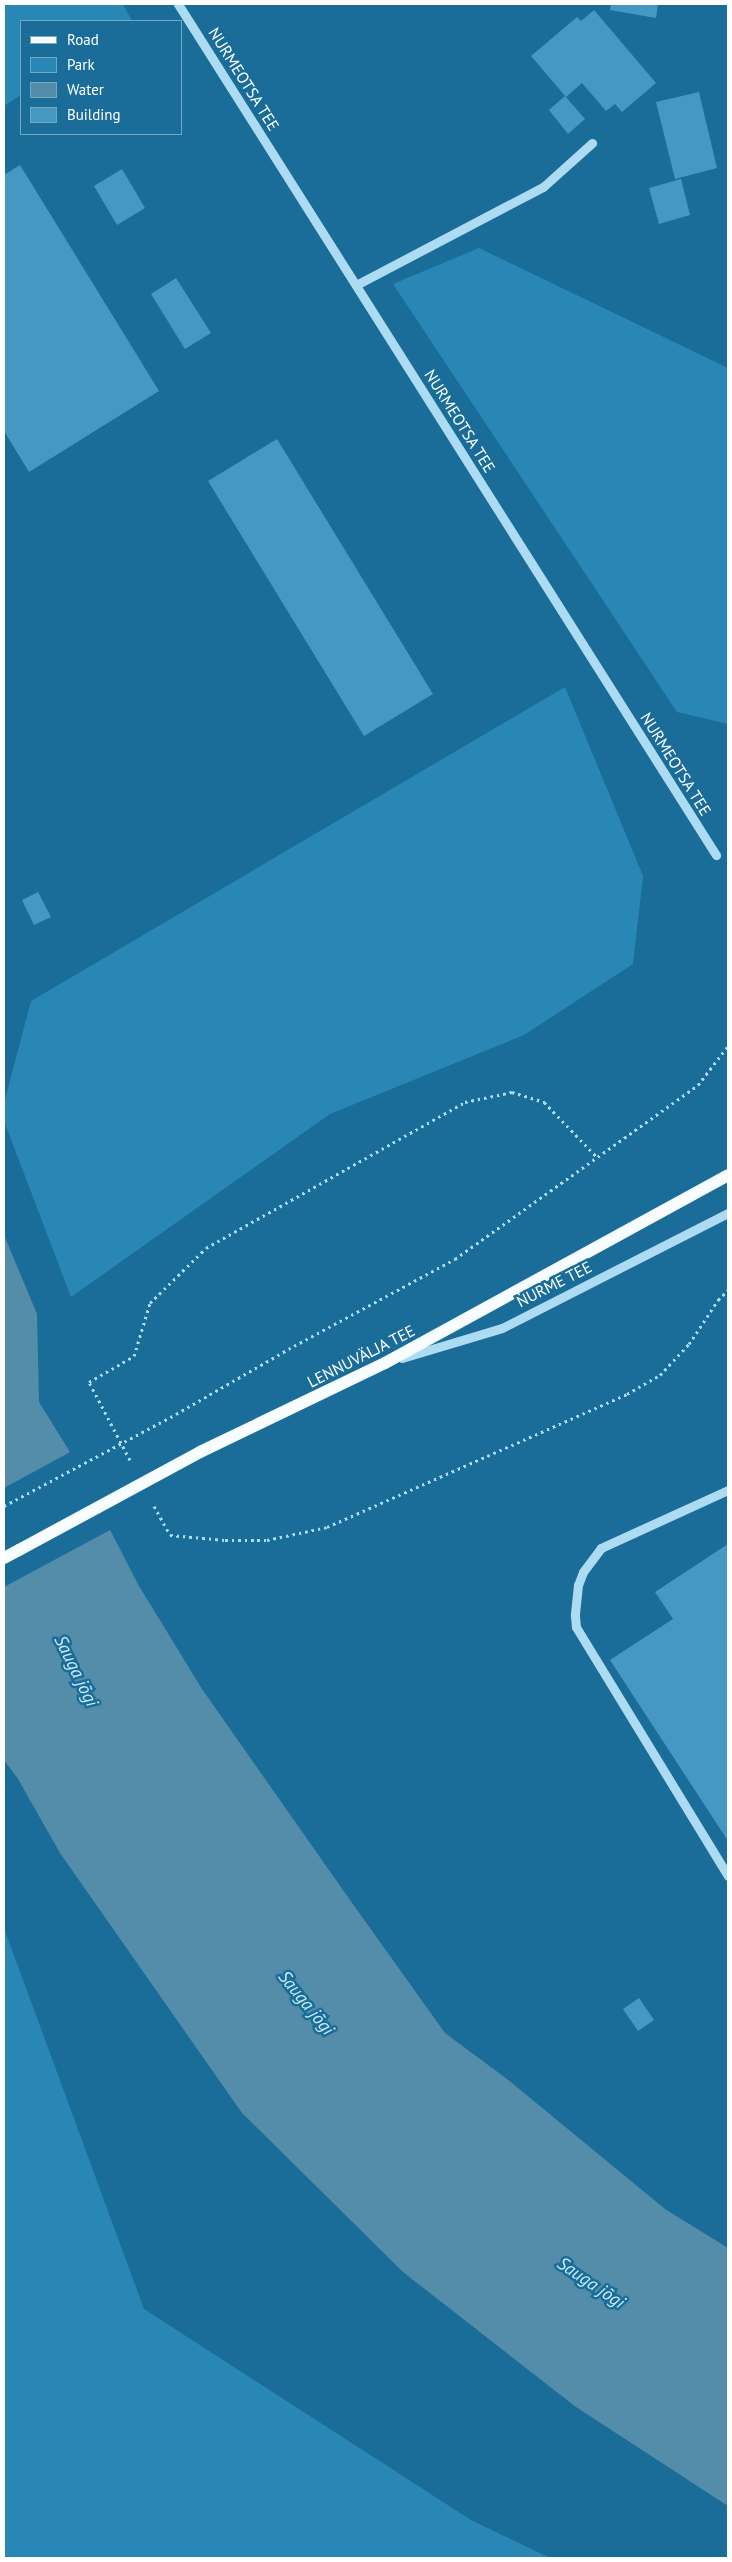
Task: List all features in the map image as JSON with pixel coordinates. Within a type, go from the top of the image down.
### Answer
[{"type":"main road","name":"LENNUVÄLJA TEE","points":[[4,1558],[200,1452],[385,1363],[728,1174]]},
{"type":"street","name":"NURMEOTSA TEE","points":[[178,4],[716,855]]},
{"type":"street","points":[[356,285],[542,187],[592,143]]},
{"type":"street","name":"NURME TEE","points":[[385,1363],[502,1328],[728,1213]]},
{"type":"street","points":[[728,1490],[601,1548],[583,1572],[578,1585],[575,1616],[576,1626],[728,1876]]},
{"type":"path","points":[[4,1506],[176,1414],[294,1346],[455,1259],[698,1084],[728,1046]]},
{"type":"path","points":[[134,1467],[89,1382],[134,1356],[150,1303],[206,1248],[465,1102],[512,1092],[544,1102],[596,1157]]},
{"type":"path","points":[[152,1501],[170,1535],[225,1540],[267,1540],[327,1527],[628,1394],[660,1375],[689,1344],[718,1300],[728,1290]]},
{"type":"green space","points":[[4,4],[123,4],[131,20],[20,20],[20,96],[4,106]]},
{"type":"green space","points":[[479,248],[728,368],[728,724],[677,712],[393,284]]},
{"type":"green space","points":[[565,687],[643,876],[633,964],[524,1035],[330,1114],[71,1297],[4,1121],[4,1103],[31,1001]]},
{"type":"green space","points":[[4,1928],[144,2309],[471,2520],[550,2558],[4,2558]]},
{"type":"water","name":"Sauga jõgi","points":[[4,1235],[37,1314],[39,1402],[70,1452],[139,1586],[202,1689],[445,2033],[507,2079],[665,2209],[728,2248],[728,2506],[576,2407],[403,2272],[242,2113],[60,1853],[18,1779],[4,1760]]},
{"type":"pier","points":[[72,1451],[112,1529],[4,1587],[4,1488]]},
{"type":"building","points":[[611,4],[658,4],[656,18],[610,10]]},
{"type":"building","points":[[594,10],[656,83],[622,112],[615,104],[606,111],[582,83],[566,97],[531,56],[577,17],[581,21]]},
{"type":"building","points":[[699,92],[717,168],[675,179],[656,102]]},
{"type":"building","points":[[565,96],[585,119],[568,134],[549,110]]},
{"type":"building","points":[[20,165],[159,391],[29,472],[4,431],[4,175]]},
{"type":"building","points":[[122,169],[145,208],[117,225],[94,186]]},
{"type":"building","points":[[681,179],[690,215],[659,224],[649,188]]},
{"type":"building","points":[[176,278],[211,333],[185,349],[151,294]]},
{"type":"building","points":[[277,439],[433,694],[364,736],[208,481]]},
{"type":"building","points":[[38,892],[51,917],[34,925],[22,900]]},
{"type":"building","points":[[728,1544],[728,1841],[610,1660],[673,1619],[655,1592]]},
{"type":"building","points":[[639,1998],[654,2020],[638,2031],[623,2009]]}]
